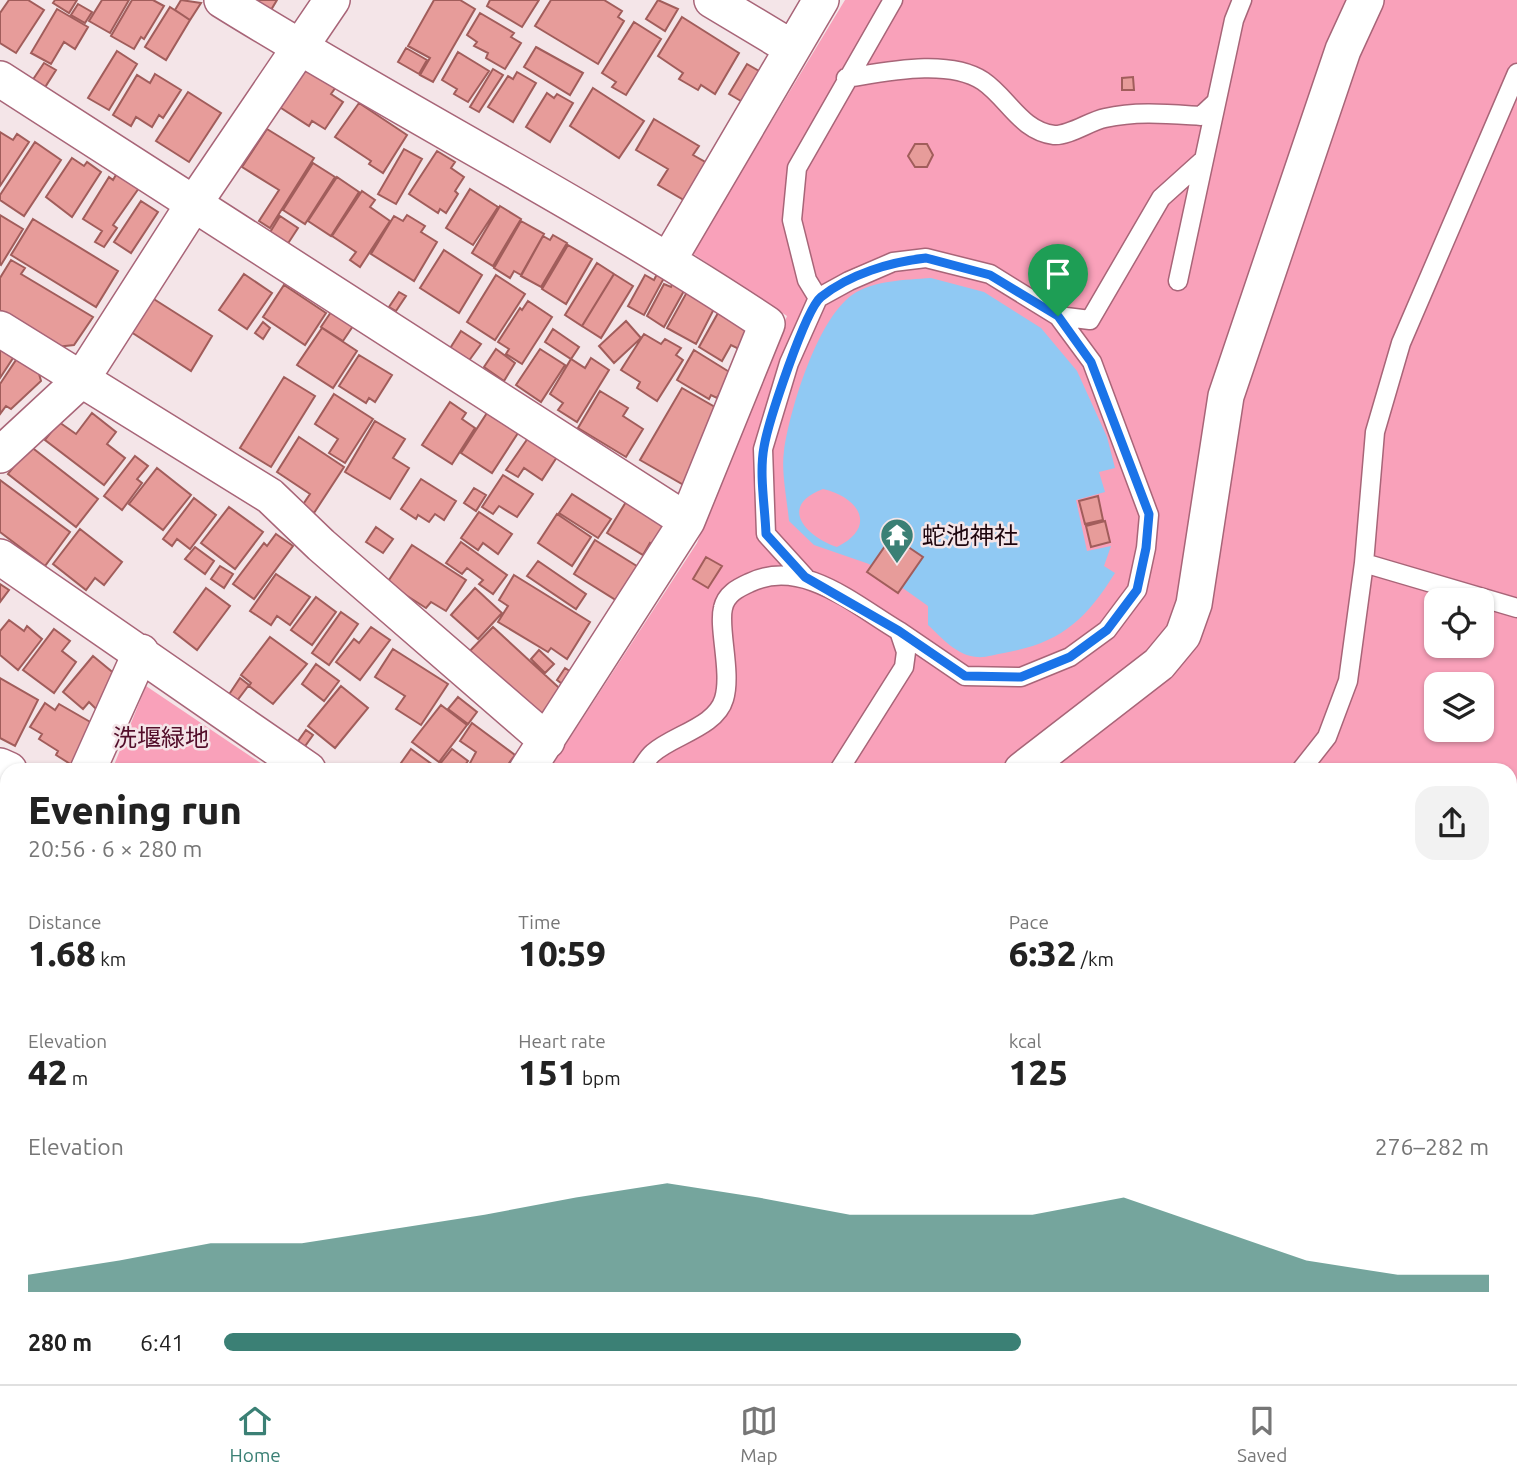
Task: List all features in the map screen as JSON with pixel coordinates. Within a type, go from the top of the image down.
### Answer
[{"type":"street","points":[[222,0],[300,48],[669,259],[767,324],[687,521],[532,763]]},
{"type":"street","points":[[0,455],[81,380],[193,205],[332,0]]},
{"type":"street","points":[[712,0],[792,48]]},
{"type":"street","points":[[669,259],[821,0]]},
{"type":"street","points":[[1031,763],[1159,664],[1183,635],[1194,604],[1226,396],[1343,50],[1366,0]]},
{"type":"street","points":[[0,79],[687,521]]},
{"type":"street","points":[[0,329],[270,496],[321,545],[547,741]]},
{"type":"street","points":[[0,558],[141,652],[298,763]]},
{"type":"street","points":[[91,763],[141,652]]},
{"type":"lane","points":[[818,298],[807,280],[792,220],[797,168],[846,78],[893,0]]},
{"type":"lane","points":[[1178,281],[1201,162],[1234,20],[1242,0]]},
{"type":"lane","points":[[846,78],[916,67],[948,70],[981,80],[1025,124],[1056,135],[1103,118],[1142,112],[1201,116],[1216,102]]},
{"type":"lane","points":[[1307,763],[1327,737],[1348,681],[1364,564],[1375,432],[1401,343],[1517,73]]},
{"type":"lane","points":[[1058,316],[1090,320],[1161,198],[1201,162]]},
{"type":"lane","points":[[926,258],[990,275],[1058,316],[1091,362],[1149,514],[1146,548],[1137,590],[1107,630],[1070,657],[1021,677],[965,676],[899,631],[805,577],[766,534],[763,449],[789,363],[818,298],[894,262],[926,258]]},
{"type":"lane","points":[[1364,564],[1517,608]]},
{"type":"lane","points":[[645,763],[652,753],[709,718],[724,700],[726,655],[723,608],[734,590],[754,580],[784,573],[805,577]]},
{"type":"lane","points":[[843,763],[904,667],[906,652],[899,631]]},
{"type":"green space","points":[[845,0],[1517,0],[1517,763],[554,763],[697,543],[787,316],[692,253]]},
{"type":"green space","name":"洗堰緑地","points":[[146,686],[261,763],[115,763]]},
{"type":"water","points":[[931,278],[984,292],[1041,328],[1077,371],[1107,437],[1115,468],[1099,472],[1105,492],[1076,500],[1087,551],[1111,546],[1104,566],[1115,573],[1104,590],[1081,617],[1056,636],[1024,649],[983,657],[970,656],[950,645],[928,625],[928,606],[869,564],[814,545],[789,521],[783,468],[787,433],[807,367],[827,324],[852,295],[870,286]],"holes":[[[823,489],[836,493],[854,506],[860,522],[850,539],[837,547],[815,536],[801,520],[799,512],[809,496]]]},
{"type":"building","points":[[9,0],[28,0],[44,10],[16,53],[0,43],[0,13]]},
{"type":"building","points":[[55,0],[77,0],[69,13],[53,3]]},
{"type":"building","points":[[102,0],[129,0],[110,33],[89,21]]},
{"type":"building","points":[[132,0],[153,0],[164,6],[144,39],[141,37],[134,49],[111,36]]},
{"type":"building","points":[[181,0],[201,3],[190,20],[175,10]]},
{"type":"building","points":[[255,0],[277,0],[271,10]]},
{"type":"building","points":[[434,0],[460,0],[475,9],[433,82],[420,75],[430,58],[408,46]]},
{"type":"building","points":[[490,0],[539,0],[522,27],[487,6]]},
{"type":"building","points":[[551,0],[604,0],[622,11],[618,17],[624,21],[598,64],[535,26]]},
{"type":"building","points":[[658,0],[678,9],[665,31],[646,19]]},
{"type":"building","points":[[78,4],[92,12],[85,23],[71,15]]},
{"type":"building","points":[[170,7],[190,20],[166,60],[145,47]]},
{"type":"building","points":[[57,9],[88,27],[75,49],[64,42],[51,64],[31,53]]},
{"type":"building","points":[[480,13],[514,33],[511,37],[521,43],[505,69],[486,58],[488,53],[474,46],[477,42],[467,35]]},
{"type":"building","points":[[682,17],[739,53],[715,94],[701,85],[698,90],[679,79],[683,73],[658,56]]},
{"type":"building","points":[[634,22],[661,39],[626,95],[612,87],[616,82],[602,73]]},
{"type":"building","points":[[536,47],[583,73],[570,95],[524,67]]},
{"type":"building","points":[[406,48],[427,60],[419,74],[398,62]]},
{"type":"building","points":[[117,51],[137,64],[109,110],[88,98]]},
{"type":"building","points":[[458,52],[489,71],[468,102],[454,94],[457,89],[442,80]]},
{"type":"building","points":[[44,63],[56,70],[42,92],[30,84]]},
{"type":"building","points":[[747,64],[764,74],[746,104],[729,94]]},
{"type":"building","points":[[305,65],[336,87],[331,94],[343,102],[325,129],[312,121],[309,126],[278,106]]},
{"type":"building","points":[[493,69],[503,75],[479,112],[470,107]]},
{"type":"building","points":[[517,72],[536,83],[513,122],[488,107],[508,76],[513,79]]},
{"type":"building","points":[[155,74],[181,90],[163,118],[159,115],[152,127],[136,117],[131,126],[113,115],[137,75],[150,83]]},
{"type":"building","points":[[1133,77],[1134,90],[1122,90],[1122,78]]},
{"type":"building","points":[[593,88],[644,121],[619,158],[570,126]]},
{"type":"building","points":[[188,92],[221,113],[189,162],[156,141]]},
{"type":"building","points":[[547,93],[554,98],[557,94],[573,103],[550,142],[526,127]]},
{"type":"building","points":[[359,103],[407,135],[383,173],[369,164],[371,161],[335,137]]},
{"type":"building","points":[[654,119],[699,146],[693,155],[707,163],[689,203],[658,185],[668,169],[636,150]]},
{"type":"building","points":[[267,129],[314,158],[270,228],[259,221],[279,190],[242,167]]},
{"type":"building","points":[[0,132],[13,140],[17,134],[29,142],[0,186]]},
{"type":"building","points":[[35,142],[61,160],[24,216],[0,200],[0,195]]},
{"type":"building","points":[[915,144],[927,144],[933,155],[927,167],[915,167],[908,156]]},
{"type":"building","points":[[404,149],[422,159],[396,204],[378,194]]},
{"type":"building","points":[[437,151],[455,162],[451,168],[464,177],[455,191],[458,194],[446,213],[440,209],[438,213],[409,194]]},
{"type":"building","points":[[72,158],[84,166],[87,162],[101,172],[72,217],[46,197]]},
{"type":"building","points":[[313,163],[335,177],[305,224],[283,210]]},
{"type":"building","points":[[117,173],[139,188],[113,225],[117,228],[104,247],[95,242],[102,231],[83,219],[109,177],[113,180]]},
{"type":"building","points":[[337,177],[359,192],[331,236],[308,221]]},
{"type":"building","points":[[470,189],[498,207],[473,245],[446,228]]},
{"type":"building","points":[[362,191],[375,200],[370,207],[390,221],[360,267],[350,260],[356,252],[332,236]]},
{"type":"building","points":[[141,201],[158,212],[131,253],[114,242]]},
{"type":"building","points":[[500,206],[521,219],[493,266],[472,253]]},
{"type":"building","points":[[0,215],[23,229],[1,265],[0,264]]},
{"type":"building","points":[[407,215],[425,226],[421,232],[437,242],[414,281],[371,254],[394,216],[403,221]]},
{"type":"building","points":[[280,216],[298,228],[287,245],[269,234]]},
{"type":"building","points":[[33,219],[118,271],[96,307],[11,255]]},
{"type":"building","points":[[521,221],[544,234],[521,275],[514,271],[510,278],[494,268]]},
{"type":"building","points":[[553,235],[567,243],[541,287],[521,276],[543,236],[550,240]]},
{"type":"building","points":[[568,245],[592,259],[566,304],[542,289]]},
{"type":"building","points":[[444,250],[482,275],[459,313],[420,288]]},
{"type":"building","points":[[11,260],[25,268],[21,274],[93,317],[74,345],[56,347],[0,310],[0,278]]},
{"type":"building","points":[[597,263],[614,274],[582,326],[565,315]]},
{"type":"building","points":[[244,274],[272,293],[247,329],[219,310]]},
{"type":"building","points":[[614,274],[633,286],[601,338],[582,326]]},
{"type":"building","points":[[657,274],[664,278],[644,315],[628,306],[645,275],[654,280]]},
{"type":"building","points":[[496,275],[525,294],[495,340],[467,322]]},
{"type":"building","points":[[673,282],[685,289],[664,327],[647,316],[664,284],[671,287]]},
{"type":"building","points":[[284,285],[326,313],[305,345],[263,317]]},
{"type":"building","points":[[399,292],[406,296],[396,311],[389,307]]},
{"type":"building","points":[[687,292],[715,307],[696,344],[667,328]]},
{"type":"building","points":[[149,296],[212,336],[191,371],[128,330]]},
{"type":"building","points":[[528,301],[552,317],[522,364],[506,354],[509,349],[498,342],[520,308],[522,310]]},
{"type":"building","points":[[333,309],[355,323],[343,341],[321,327]]},
{"type":"building","points":[[718,313],[752,333],[743,351],[731,345],[722,361],[699,347]]},
{"type":"building","points":[[626,321],[641,338],[614,363],[599,346]]},
{"type":"building","points":[[263,322],[270,328],[263,339],[255,333]]},
{"type":"building","points":[[322,328],[357,351],[333,388],[297,365]]},
{"type":"building","points":[[553,329],[579,347],[571,359],[545,342]]},
{"type":"building","points":[[461,331],[481,344],[468,362],[449,350]]},
{"type":"building","points":[[644,334],[661,344],[665,339],[681,348],[676,355],[683,360],[657,401],[637,388],[640,382],[621,370]]},
{"type":"building","points":[[0,345],[15,355],[0,378]]},
{"type":"building","points":[[496,349],[515,363],[504,381],[484,367]]},
{"type":"building","points":[[540,349],[565,365],[541,402],[516,385]]},
{"type":"building","points":[[694,350],[731,373],[717,398],[711,395],[709,399],[677,380]]},
{"type":"building","points":[[359,355],[392,375],[375,402],[369,398],[366,403],[339,386]]},
{"type":"building","points":[[18,357],[38,370],[41,381],[11,409],[6,406],[0,414],[0,384]]},
{"type":"building","points":[[591,358],[609,370],[577,422],[558,410],[563,403],[550,394],[571,359],[585,368]]},
{"type":"building","points":[[284,377],[315,396],[271,467],[240,448]]},
{"type":"building","points":[[682,388],[727,414],[696,492],[640,460]]},
{"type":"building","points":[[600,391],[628,408],[623,416],[643,429],[626,457],[578,428]]},
{"type":"building","points":[[334,394],[373,419],[345,463],[329,453],[338,439],[315,424]]},
{"type":"building","points":[[450,402],[466,413],[462,419],[475,428],[452,464],[422,445]]},
{"type":"building","points":[[92,413],[116,432],[107,444],[125,458],[104,485],[45,440],[59,422],[76,434]]},
{"type":"building","points":[[487,413],[518,433],[492,473],[461,453]]},
{"type":"building","points":[[375,421],[405,439],[393,458],[409,468],[390,499],[345,472]]},
{"type":"building","points":[[299,437],[344,467],[314,513],[302,506],[310,494],[277,472]]},
{"type":"building","points":[[528,438],[557,457],[542,480],[524,468],[518,477],[506,470]]},
{"type":"building","points":[[30,446],[98,499],[76,527],[8,474]]},
{"type":"building","points":[[135,456],[148,466],[137,479],[142,483],[122,510],[104,496]]},
{"type":"building","points":[[157,468],[191,495],[163,530],[129,504]]},
{"type":"building","points":[[503,475],[533,494],[517,517],[499,506],[493,514],[482,507]]},
{"type":"building","points":[[421,479],[456,501],[444,520],[435,514],[429,522],[418,515],[416,519],[401,509]]},
{"type":"building","points":[[0,480],[70,532],[45,566],[0,532]]},
{"type":"building","points":[[474,488],[486,495],[476,511],[464,503]]},
{"type":"building","points":[[572,494],[611,519],[598,538],[559,513]]},
{"type":"building","points":[[1098,496],[1103,520],[1085,524],[1079,501]]},
{"type":"building","points":[[629,497],[675,532],[663,551],[650,543],[643,555],[607,533]]},
{"type":"building","points":[[194,498],[216,515],[190,549],[177,539],[172,546],[163,539]]},
{"type":"building","points":[[229,507],[263,532],[235,569],[201,543]]},
{"type":"building","points":[[479,512],[512,534],[498,554],[483,543],[478,550],[461,538]]},
{"type":"building","points":[[557,514],[591,537],[572,566],[538,543]]},
{"type":"building","points":[[1105,521],[1110,542],[1091,547],[1086,526]]},
{"type":"building","points":[[376,527],[393,539],[383,553],[366,542]]},
{"type":"building","points":[[80,529],[122,562],[104,585],[95,578],[86,590],[53,564]]},
{"type":"building","points":[[276,534],[293,546],[254,599],[233,584],[264,543],[267,546]]},
{"type":"building","points":[[892,536],[923,557],[898,593],[867,572]]},
{"type":"building","points":[[595,540],[640,568],[619,602],[574,574]]},
{"type":"building","points":[[461,542],[507,575],[493,594],[479,584],[483,580],[467,568],[462,574],[446,563]]},
{"type":"building","points":[[412,545],[466,580],[446,611],[431,602],[426,608],[387,583]]},
{"type":"building","points":[[195,547],[214,561],[205,574],[185,559]]},
{"type":"building","points":[[706,557],[722,566],[708,588],[693,579]]},
{"type":"building","points":[[538,561],[586,594],[576,609],[527,576]]},
{"type":"building","points":[[220,566],[233,574],[224,588],[211,579]]},
{"type":"building","points":[[276,574],[310,597],[290,625],[277,616],[271,625],[250,611]]},
{"type":"building","points":[[514,575],[590,622],[567,659],[551,648],[548,652],[498,622],[508,606],[499,600]]},
{"type":"building","points":[[0,584],[9,590],[0,602]]},
{"type":"building","points":[[206,588],[230,606],[197,650],[174,632]]},
{"type":"building","points":[[475,588],[502,613],[478,639],[451,615]]},
{"type":"building","points":[[316,597],[336,612],[312,645],[291,630]]},
{"type":"building","points":[[341,612],[358,624],[329,665],[312,653]]},
{"type":"building","points":[[9,620],[24,631],[27,626],[42,639],[18,670],[0,655],[0,631]]},
{"type":"building","points":[[371,627],[390,640],[360,680],[336,662],[354,639],[359,643]]},
{"type":"building","points":[[493,627],[569,697],[541,727],[465,656]]},
{"type":"building","points":[[54,629],[70,641],[62,651],[76,662],[54,693],[23,670]]},
{"type":"building","points":[[270,637],[307,664],[273,704],[249,686],[251,683],[241,675]]},
{"type":"building","points":[[393,649],[448,684],[421,725],[396,709],[405,696],[375,677]]},
{"type":"building","points":[[539,650],[554,664],[545,673],[531,659]]},
{"type":"building","points":[[93,656],[116,675],[96,709],[89,702],[83,709],[63,692]]},
{"type":"building","points":[[316,664],[339,681],[324,701],[302,684]]},
{"type":"building","points":[[565,668],[579,677],[570,690],[557,680]]},
{"type":"building","points":[[0,678],[38,700],[15,746],[0,738]]},
{"type":"building","points":[[240,678],[249,685],[236,702],[228,696]]},
{"type":"building","points":[[341,686],[368,708],[335,748],[308,726]]},
{"type":"building","points":[[458,697],[477,712],[468,724],[448,709]]},
{"type":"building","points":[[45,703],[55,710],[59,704],[99,727],[77,763],[69,763],[56,755],[58,751],[39,739],[42,734],[30,727]]},
{"type":"building","points":[[441,705],[467,725],[439,762],[412,742]]},
{"type":"building","points":[[472,723],[515,755],[509,763],[470,763],[476,752],[460,741]]},
{"type":"building","points":[[306,730],[313,735],[303,749],[296,744]]},
{"type":"building","points":[[411,749],[430,763],[401,763]]},
{"type":"building","points":[[452,749],[468,761],[466,763],[441,763]]},
{"type":"place","name":"蛇池神社","points":[[897,565]]},
{"type":"route","points":[[926,258],[990,275],[1058,316],[1091,362],[1149,514],[1146,548],[1137,590],[1107,630],[1070,657],[1021,677],[965,676],[899,631],[805,577],[766,534],[763,449],[789,363],[818,298],[849,281],[894,262],[926,258]]}]
